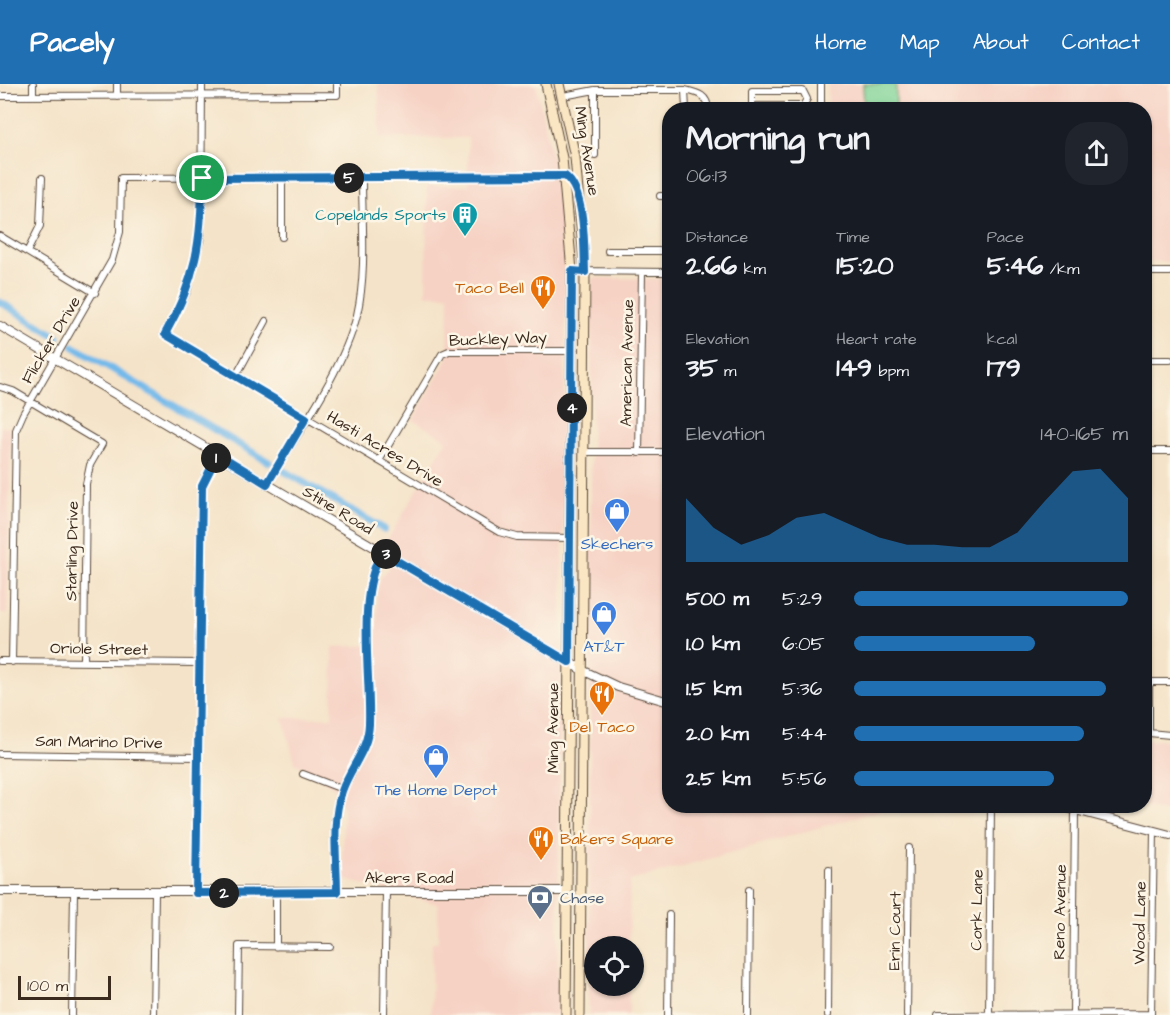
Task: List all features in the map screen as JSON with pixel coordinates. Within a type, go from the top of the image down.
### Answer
[{"type":"main road","name":"Ming Avenue","points":[[546,84],[565,176],[572,271],[566,1015]]},
{"type":"main road","name":"Ming Avenue","points":[[559,84],[577,171],[585,272],[579,875],[580,1015]]},
{"type":"main road","points":[[558,136],[569,164],[577,171]]},
{"type":"main road","points":[[565,176],[572,183],[582,216]]},
{"type":"main road","points":[[572,393],[577,439],[584,452]]},
{"type":"main road","points":[[571,453],[578,461],[583,501]]},
{"type":"main road","points":[[568,812],[573,836],[573,866],[579,875]]},
{"type":"main road","points":[[567,891],[573,897],[580,956]]},
{"type":"main road","points":[[567,967],[571,983],[572,1015]]},
{"type":"street","points":[[33,84],[33,96]]},
{"type":"street","points":[[117,84],[117,96]]},
{"type":"street","points":[[202,84],[202,178],[565,176]]},
{"type":"street","points":[[0,96],[337,95],[337,84]]},
{"type":"street","points":[[821,84],[821,102]]},
{"type":"street","points":[[563,96],[595,90],[686,90],[704,96],[708,102]]},
{"type":"street","points":[[595,90],[595,155]]},
{"type":"street","points":[[686,90],[686,102]]},
{"type":"street","points":[[752,102],[752,91],[803,91],[807,99]]},
{"type":"street","points":[[807,99],[821,99]]},
{"type":"street","points":[[27,252],[40,226],[42,178]]},
{"type":"street","name":"Flicker Drive","points":[[12,662],[15,441],[20,420],[95,293],[117,246],[121,218],[121,178],[202,178]]},
{"type":"street","name":"Hasti Acres Drive","points":[[202,178],[202,222],[198,256],[187,292],[165,334],[499,532],[517,537],[570,538]]},
{"type":"street","points":[[282,178],[282,237]]},
{"type":"street","points":[[267,484],[339,363],[357,314],[362,268],[362,178]]},
{"type":"street","points":[[0,236],[95,293]]},
{"type":"street","points":[[608,251],[662,250]]},
{"type":"street","points":[[572,271],[662,272]]},
{"type":"street","points":[[1152,272],[1170,272]]},
{"type":"street","name":"American Avenue","points":[[639,453],[642,273]]},
{"type":"street","points":[[236,376],[266,321]]},
{"type":"street","name":"Stine Road","points":[[0,326],[582,670],[618,687],[662,700]]},
{"type":"street","name":"Buckley Way","points":[[379,461],[442,354],[449,351],[571,351]]},
{"type":"street","points":[[1152,360],[1170,360]]},
{"type":"street","points":[[0,387],[31,401]]},
{"type":"street","name":"Starling Drive","points":[[31,401],[102,444],[90,465],[86,484],[84,662]]},
{"type":"street","points":[[1152,451],[1170,451]]},
{"type":"street","points":[[584,452],[662,452]]},
{"type":"street","points":[[196,893],[201,495],[205,477],[218,454]]},
{"type":"street","points":[[337,892],[336,816],[342,789],[359,761],[368,737],[368,594],[374,569],[382,552]]},
{"type":"street","name":"Oriole Street","points":[[0,661],[199,663]]},
{"type":"street","points":[[1152,682],[1170,682]]},
{"type":"street","points":[[1152,734],[1170,735]]},
{"type":"street","name":"San Marino Drive","points":[[0,754],[198,757]]},
{"type":"street","points":[[303,774],[342,789]]},
{"type":"street","name":"Cork Lane","points":[[989,1014],[991,813]]},
{"type":"street","name":"Reno Avenue","points":[[1073,1014],[1075,813]]},
{"type":"street","points":[[1089,813],[1170,835]]},
{"type":"street","name":"Wood Lane","points":[[1151,1015],[1154,831]]},
{"type":"street","name":"Erin Court","points":[[907,1015],[909,848]]},
{"type":"street","points":[[828,1015],[829,870]]},
{"type":"street","points":[[748,1015],[749,890]]},
{"type":"street","name":"Akers Road","points":[[0,891],[196,893],[567,891]]},
{"type":"street","points":[[384,1015],[386,891]]},
{"type":"street","points":[[72,1015],[74,892]]},
{"type":"street","points":[[276,892],[276,947]]},
{"type":"street","points":[[153,1015],[155,893]]},
{"type":"street","points":[[668,1015],[669,915]]},
{"type":"street","points":[[238,1015],[239,946],[330,947]]},
{"type":"street","points":[[938,1015],[1151,1015]]},
{"type":"shaded area","points":[[378,84],[536,84],[562,205],[566,281],[557,1015],[431,1015],[432,942],[438,942],[438,904],[342,879],[343,810],[335,788],[295,763],[283,718],[332,717],[333,647],[377,645],[377,592],[381,577],[390,567],[385,544],[447,440],[413,420],[448,358],[449,295],[426,295],[427,186],[468,186],[468,138],[380,138]]},
{"type":"shaded area","points":[[828,84],[1170,84],[1170,262],[1152,262],[1152,102],[828,102]]},
{"type":"shaded area","points":[[592,278],[662,279],[662,813],[871,813],[630,881],[629,936],[589,936]]},
{"type":"shaded area","points":[[0,427],[11,427],[7,614],[0,614]]},
{"type":"shaded area","points":[[1152,740],[1170,740],[1170,814],[1152,809]]},
{"type":"shaded area","points":[[589,996],[629,996],[629,1015],[589,1015]]},
{"type":"green space","points":[[863,84],[896,84],[896,102],[864,102]]},
{"type":"waterway","points":[[0,302],[58,337]]},
{"type":"waterway","points":[[73,346],[269,462]]},
{"type":"waterway","points":[[284,471],[384,529]]},
{"type":"place","name":"Copelands Sports","points":[[465,238]]},
{"type":"place","name":"Taco Bell","points":[[543,311]]},
{"type":"place","name":"Skechers","points":[[617,534]]},
{"type":"place","name":"AT&T","points":[[604,637]]},
{"type":"place","name":"Del Taco","points":[[602,717]]},
{"type":"place","name":"The Home Depot","points":[[436,780]]},
{"type":"place","name":"Bakers Square","points":[[541,862]]},
{"type":"place","name":"Chase","points":[[540,921]]},
{"type":"route","points":[[565,176],[572,183],[582,216],[585,272],[572,271],[569,662],[382,552],[370,581],[368,594],[368,737],[359,761],[342,789],[336,816],[337,892],[196,893],[202,486],[218,454],[267,484],[306,418],[165,334],[187,292],[198,256],[202,222],[202,178],[565,176]]}]
